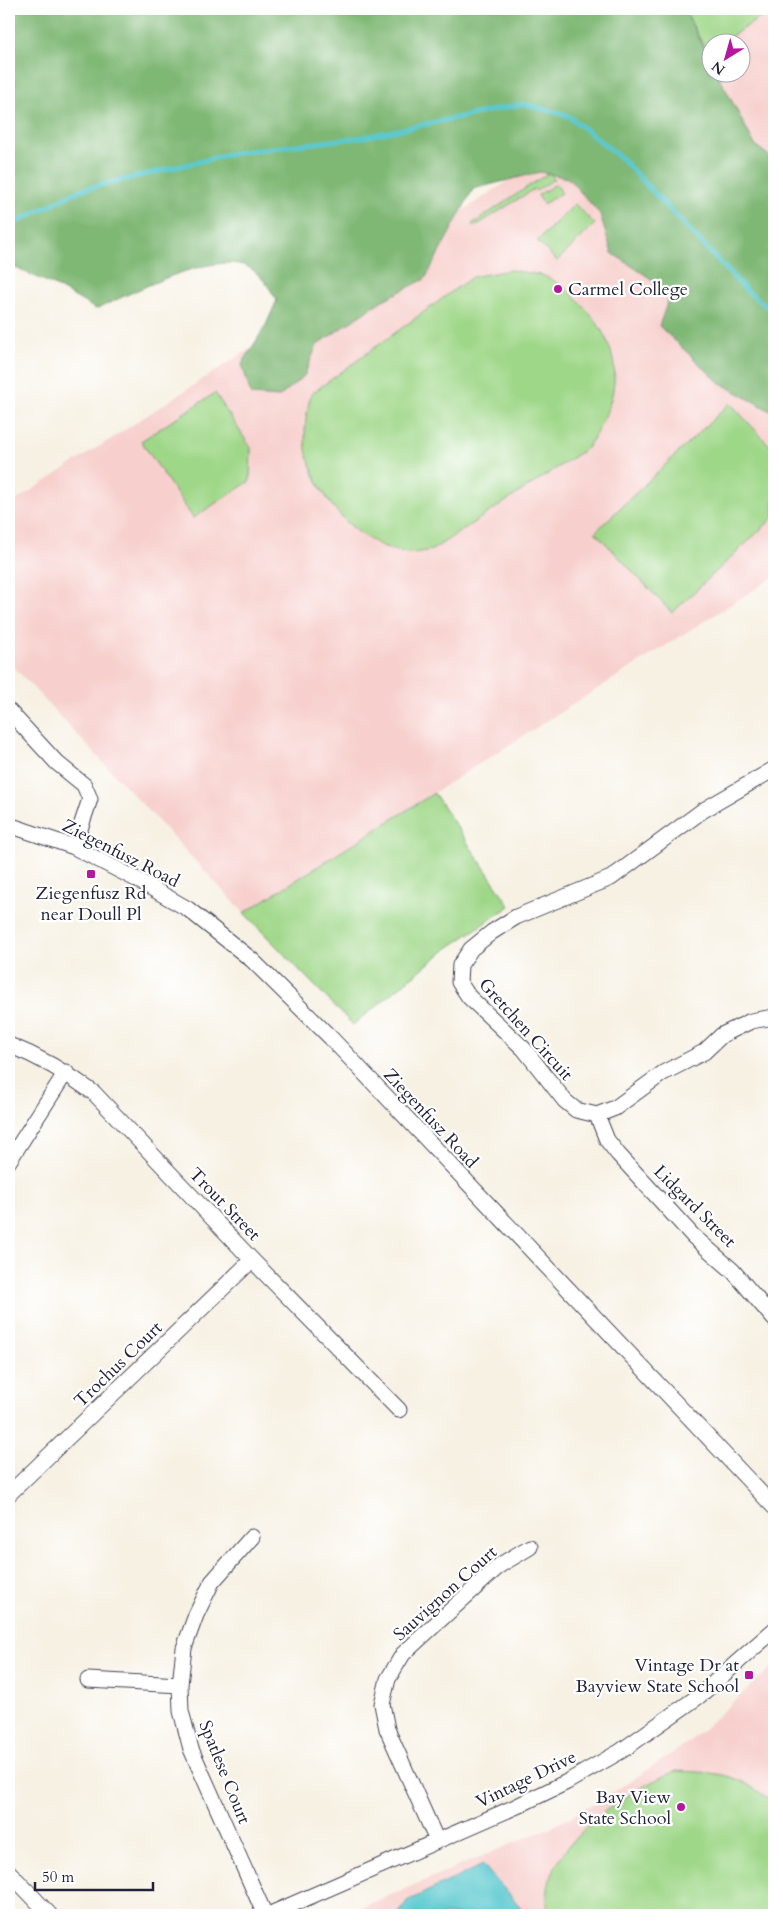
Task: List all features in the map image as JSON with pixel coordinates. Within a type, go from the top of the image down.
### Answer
[{"type":"street","points":[[9,711],[57,763],[84,785],[90,798],[74,847]]},
{"type":"street","name":"Gretchen Circuit","points":[[597,1115],[576,1110],[565,1101],[524,1049],[468,998],[459,982],[460,965],[471,949],[516,917],[611,878],[702,811],[774,769]]},
{"type":"street","name":"Ziegenfusz Road","points":[[9,825],[74,847],[188,909],[252,960],[331,1038],[774,1507]]},
{"type":"street","points":[[597,1115],[615,1108],[663,1073],[704,1052],[722,1035],[751,1021],[774,1017]]},
{"type":"street","name":"Trout Street","points":[[9,1045],[28,1052],[66,1072],[94,1093],[252,1260],[400,1410]]},
{"type":"street","points":[[9,1161],[66,1072]]},
{"type":"street","name":"Lidgard Street","points":[[597,1115],[607,1140],[618,1154],[694,1236],[733,1271],[774,1319]]},
{"type":"street","name":"Trochus Court","points":[[9,1494],[252,1260]]},
{"type":"street","name":"Spatlese Court","points":[[252,1537],[212,1582],[184,1648],[180,1685],[181,1711],[191,1749],[266,1915]]},
{"type":"street","name":"Sauvignon Court","points":[[437,1841],[387,1729],[382,1704],[388,1679],[404,1654],[500,1565],[530,1547]]},
{"type":"street","name":"Vintage Drive","points":[[266,1915],[567,1782],[621,1750],[698,1696],[774,1630]]},
{"type":"street","points":[[88,1680],[180,1685]]},
{"type":"street","points":[[9,1872],[50,1915]]},
{"type":"shaded area","name":"Carmel College","points":[[774,9],[774,577],[244,913],[9,662],[9,505],[700,56],[700,82],[750,82],[750,32],[738,32]]},
{"type":"shaded area","name":"Bay View State School","points":[[774,1665],[774,1915],[349,1915],[348,1913],[556,1825],[620,1788],[689,1742]]},
{"type":"green space","points":[[9,9],[684,9],[700,40],[700,82],[722,82],[755,145],[774,160],[774,413],[720,383],[659,326],[671,292],[612,253],[600,214],[568,178],[540,172],[473,189],[425,279],[381,301],[317,345],[304,376],[279,397],[251,395],[242,364],[266,325],[277,300],[257,273],[245,266],[223,263],[186,271],[96,309],[52,284],[11,266],[9,267]]},
{"type":"green space","points":[[684,9],[774,9],[738,32],[700,32],[700,39]]},
{"type":"green space","points":[[550,172],[554,179],[536,191],[534,189],[474,227],[472,224]]},
{"type":"green space","points":[[556,184],[562,193],[543,204],[538,195]]},
{"type":"green space","points":[[575,204],[595,224],[557,261],[537,241]]},
{"type":"green space","points":[[510,270],[544,276],[556,282],[577,299],[599,326],[608,344],[613,361],[612,395],[607,412],[587,448],[432,550],[409,553],[391,549],[375,542],[359,533],[333,507],[314,475],[305,442],[306,418],[311,394],[472,277]]},
{"type":"green space","points":[[215,393],[251,448],[250,481],[193,518],[141,441]]},
{"type":"green space","points":[[730,403],[774,450],[774,517],[672,613],[595,532]]},
{"type":"green space","points":[[434,793],[510,906],[449,947],[353,1025],[244,913]]},
{"type":"green space","points":[[676,1771],[728,1776],[739,1780],[774,1803],[774,1915],[549,1915],[548,1891],[555,1868],[569,1846],[587,1826],[609,1808],[655,1780]]},
{"type":"water","points":[[483,1865],[524,1911],[519,1915],[398,1915],[407,1901]]},
{"type":"waterway","points":[[9,226],[80,190],[240,152],[364,137],[523,104],[567,115],[621,158],[748,292],[774,312]]},
{"type":"place","name":"Carmel College","points":[[558,289]]},
{"type":"place","name":"Ziegenfusz Rd near Doull Pl","points":[[91,874]]},
{"type":"place","name":"Vintage Dr at Bayview State School","points":[[749,1675]]},
{"type":"place","name":"Bay View State School","points":[[681,1807]]}]
